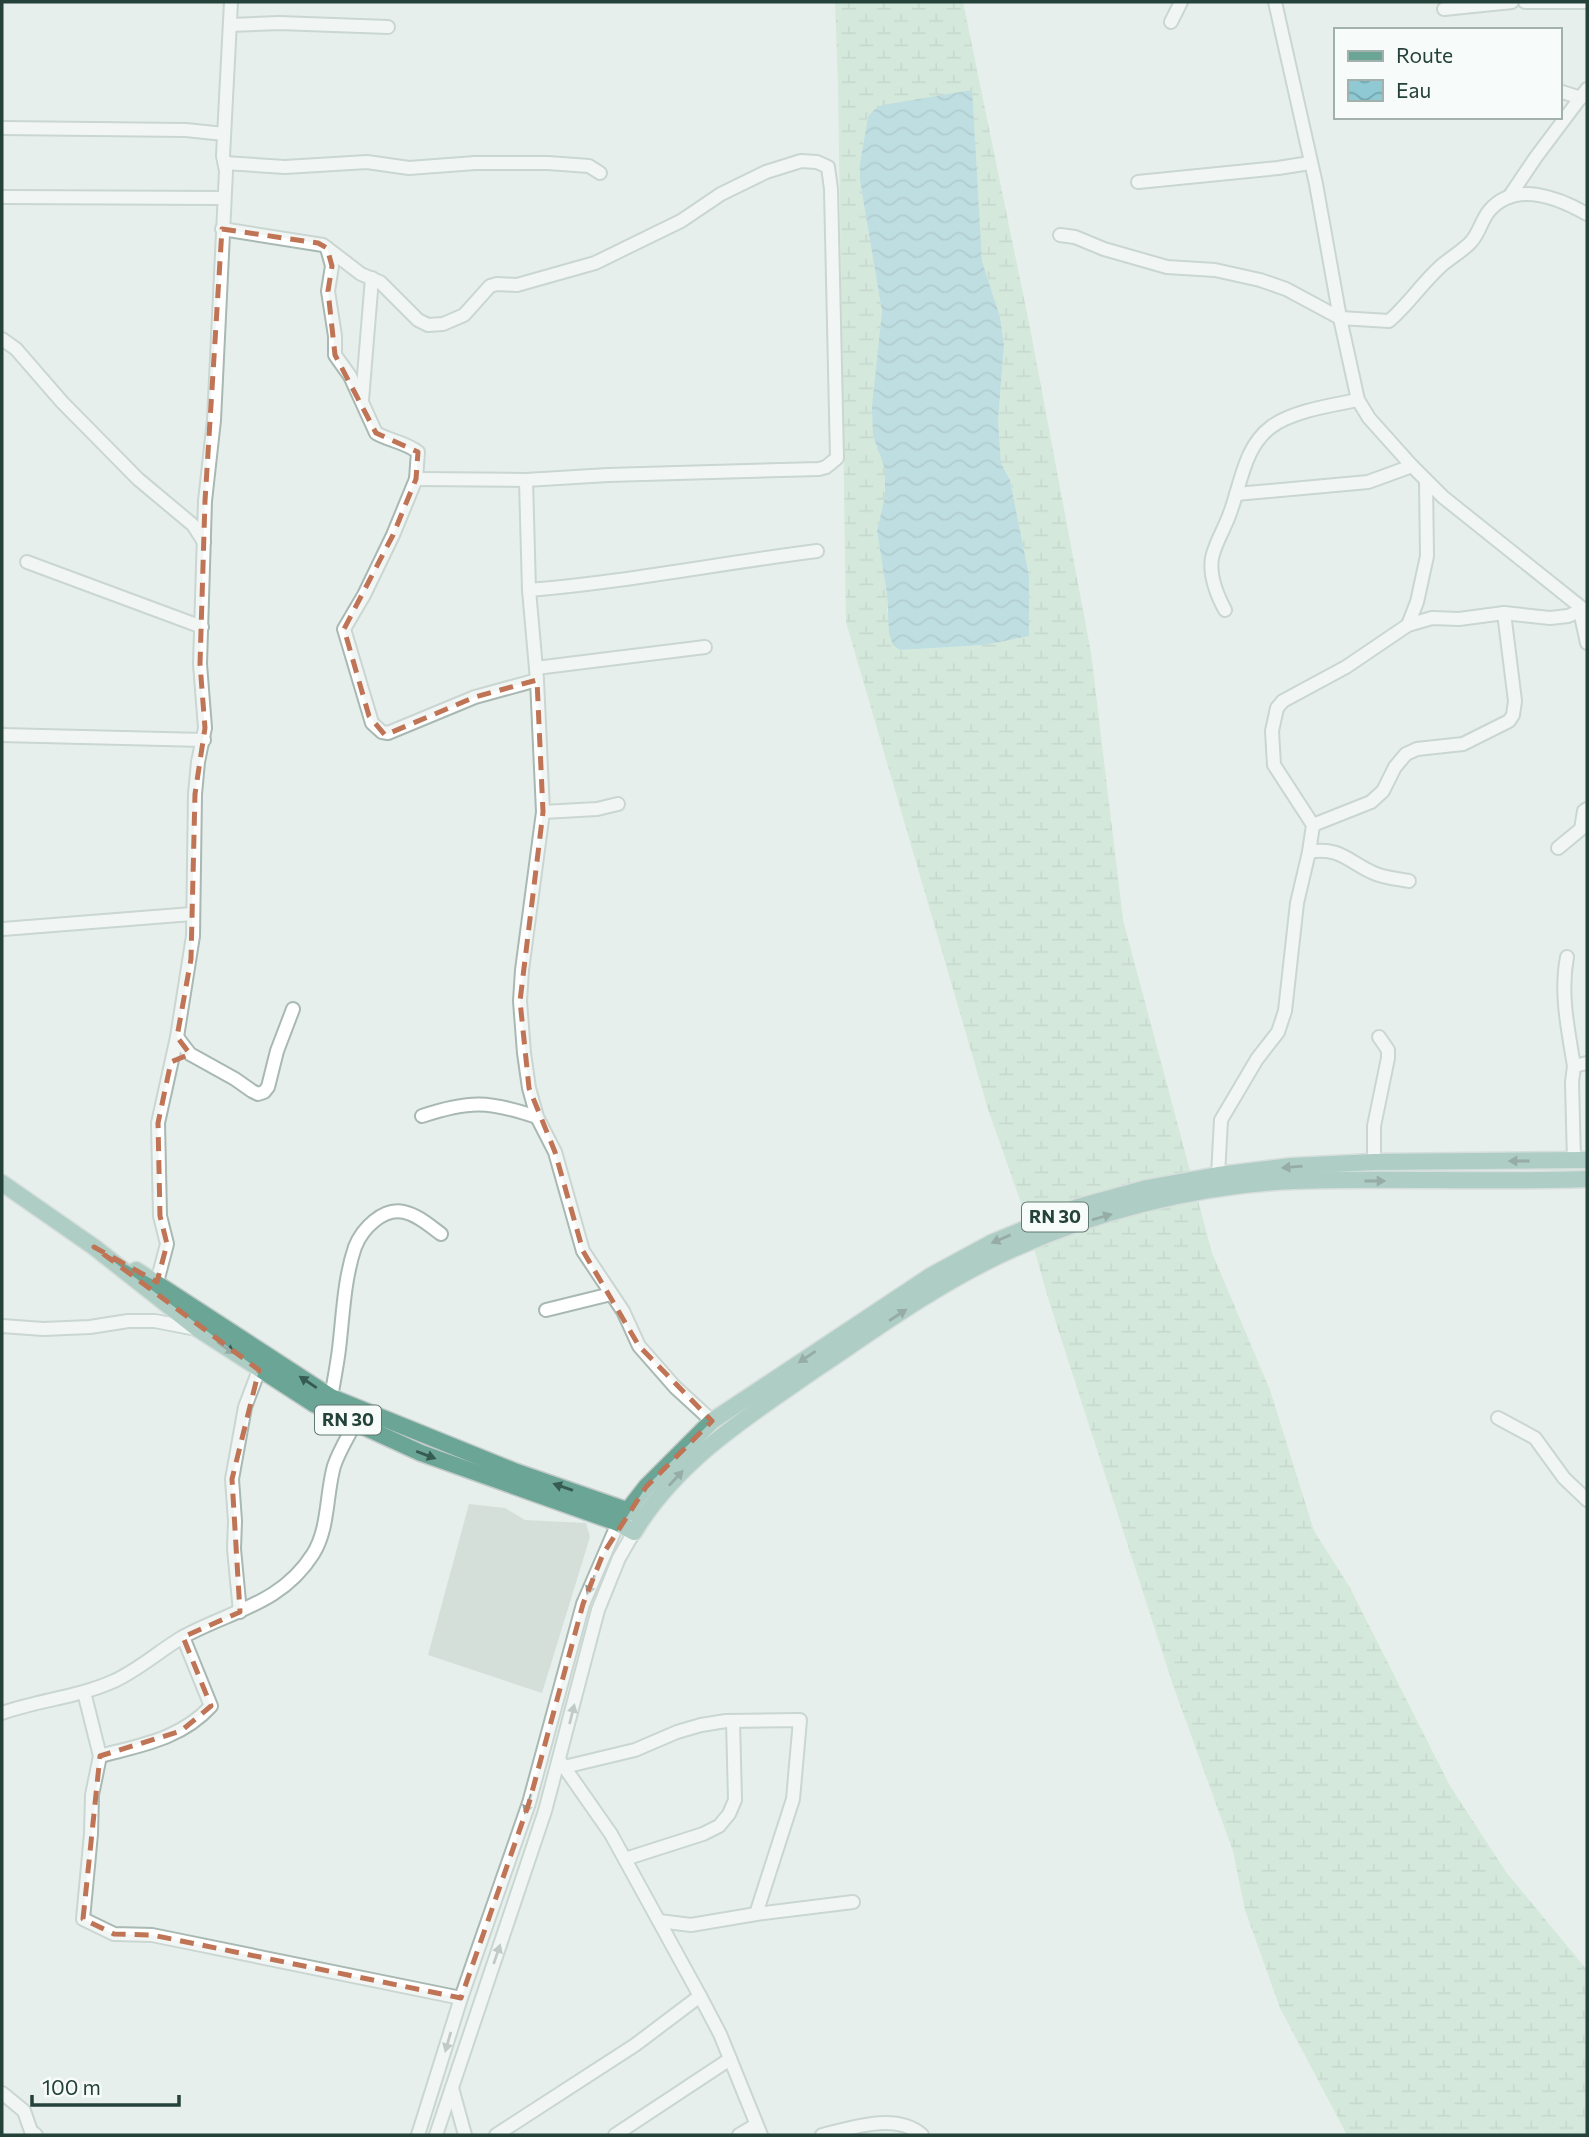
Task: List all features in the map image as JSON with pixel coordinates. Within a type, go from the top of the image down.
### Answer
[{"type":"main road","name":"RN 30","points":[[623,1516],[646,1487],[712,1421],[912,1288],[991,1243],[1078,1207],[1147,1188],[1218,1175],[1292,1167],[1374,1162],[1581,1161]]},
{"type":"main road","name":"RN 30","points":[[94,1247],[157,1282],[331,1397],[623,1516],[634,1532],[675,1478],[724,1432],[940,1288],[996,1257],[1083,1222],[1150,1203],[1222,1189],[1293,1181],[1587,1178]]},
{"type":"main road","name":"RN 30","points":[[2,1183],[94,1247],[198,1329],[314,1404],[421,1453],[623,1516],[643,1517]]},
{"type":"street","points":[[157,1282],[167,1244],[160,1216],[158,1123],[191,959],[195,794],[205,728],[200,664],[205,501],[216,375],[231,2]]},
{"type":"street","points":[[1171,22],[1181,2]]},
{"type":"street","points":[[1275,2],[1316,184],[1340,318],[1359,400],[1369,418],[1443,497],[1584,611],[1587,643]]},
{"type":"street","points":[[1444,9],[1512,2]]},
{"type":"street","points":[[1525,2],[1587,2]]},
{"type":"street","points":[[230,25],[279,23],[388,27]]},
{"type":"street","points":[[1059,235],[1075,237],[1104,250],[1167,267],[1215,270],[1260,280],[1286,289],[1340,318],[1389,321],[1440,266],[1471,243],[1491,209],[1510,197],[1536,157],[1584,94],[1561,90]]},
{"type":"street","points":[[2,128],[186,130],[225,134]]},
{"type":"street","points":[[222,229],[318,243],[391,292],[418,320],[428,325],[443,324],[464,315],[490,286],[517,285],[595,263],[681,221],[721,194],[766,172],[801,161],[817,162],[828,167],[831,189],[837,458],[831,464],[819,469],[526,480],[416,479]]},
{"type":"street","points":[[225,163],[285,167],[367,162],[409,167],[548,163],[589,166],[600,173]]},
{"type":"street","points":[[1138,182],[1310,163]]},
{"type":"street","points":[[1510,197],[1545,195],[1569,203],[1587,214]]},
{"type":"street","points":[[2,197],[224,198]]},
{"type":"street","points":[[327,248],[332,266],[328,291],[335,355],[350,376],[376,433],[408,444],[418,452],[416,479],[364,595],[344,629],[372,723],[382,732],[388,733],[537,674],[705,647]]},
{"type":"street","points":[[362,400],[372,278]]},
{"type":"street","points":[[2,339],[16,349],[62,402],[138,479],[192,525],[205,543]]},
{"type":"street","points":[[1225,610],[1214,583],[1212,558],[1236,494],[1242,468],[1254,447],[1270,427],[1280,421],[1359,400]]},
{"type":"street","points":[[1236,494],[1368,482],[1412,466]]},
{"type":"street","points":[[526,480],[529,590],[537,674],[543,812],[520,1001],[529,1088],[537,1117],[555,1152],[583,1251],[623,1311],[639,1346],[675,1387],[712,1421]]},
{"type":"street","points":[[1408,625],[1417,602],[1427,556],[1426,481]]},
{"type":"street","points":[[529,590],[583,585],[817,551]]},
{"type":"street","points":[[27,562],[202,627]]},
{"type":"street","points":[[1218,1175],[1221,1120],[1257,1059],[1278,1032],[1286,1011],[1297,903],[1313,825],[1274,765],[1272,731],[1277,708],[1283,701],[1369,653],[1408,625],[1432,618],[1459,619],[1504,613],[1550,618],[1584,611]]},
{"type":"street","points":[[1313,825],[1371,802],[1383,791],[1395,766],[1406,754],[1416,749],[1463,744],[1509,722],[1515,701],[1504,613]]},
{"type":"street","points":[[2,735],[204,740]]},
{"type":"street","points":[[543,812],[597,809],[618,804]]},
{"type":"street","points":[[1558,848],[1581,829],[1584,811],[1587,809]]},
{"type":"street","points":[[1309,852],[1334,851],[1378,875],[1409,881]]},
{"type":"street","points":[[3,929],[192,914]]},
{"type":"street","points":[[1567,957],[1564,976],[1565,1011],[1581,1065],[1572,1082],[1581,1161]]},
{"type":"street","points":[[177,1037],[190,1054],[252,1091],[264,1093],[293,1009]]},
{"type":"street","points":[[1374,1162],[1374,1126],[1388,1058],[1388,1050],[1378,1037]]},
{"type":"street","points":[[171,1062],[190,1054]]},
{"type":"street","points":[[422,1116],[465,1104],[488,1104],[537,1117]]},
{"type":"street","points":[[331,1397],[345,1299],[355,1248],[361,1235],[390,1211],[405,1212],[441,1234]]},
{"type":"street","points":[[546,1310],[611,1294]]},
{"type":"street","points":[[2,1325],[43,1329],[155,1321],[198,1329]]},
{"type":"street","points":[[240,1612],[234,1549],[232,1479],[245,1407],[259,1370]]},
{"type":"street","points":[[1498,1418],[1535,1438],[1564,1478],[1587,1500]]},
{"type":"street","points":[[2,1713],[45,1699],[84,1692],[114,1681],[183,1637],[264,1601],[299,1572],[314,1552],[322,1531],[334,1466],[355,1423]]},
{"type":"street","points":[[418,2135],[461,1998],[528,1803],[583,1604],[623,1516]]},
{"type":"street","points":[[436,2135],[562,1764],[598,1610],[619,1558],[634,1532]]},
{"type":"street","points":[[100,1756],[181,1731],[197,1721],[211,1706],[183,1637]]},
{"type":"street","points":[[84,1692],[100,1756],[92,1795],[83,1919],[114,1934],[152,1935],[461,1998]]},
{"type":"street","points":[[562,1764],[635,1750],[701,1725],[733,1721],[800,1720],[793,1799],[756,1914]]},
{"type":"street","points":[[625,1860],[703,1834],[719,1826],[729,1814],[735,1800],[733,1721]]},
{"type":"street","points":[[562,1764],[611,1833],[720,2034],[758,2130],[739,2135]]},
{"type":"street","points":[[659,1921],[691,1925],[853,1902]]},
{"type":"street","points":[[496,2135],[635,2045],[700,1996]]},
{"type":"street","points":[[615,2135],[730,2059]]},
{"type":"street","points":[[452,2087],[465,2135]]},
{"type":"street","points":[[2,2092],[24,2111],[31,2131],[36,2135]]},
{"type":"street","points":[[822,2135],[890,2123],[922,2135]]},
{"type":"highlighted area","points":[[222,229],[318,243],[327,248],[332,266],[328,291],[335,355],[376,433],[418,452],[416,479],[393,535],[344,629],[369,716],[385,735],[475,697],[537,680],[543,812],[520,1001],[529,1088],[555,1152],[583,1251],[639,1346],[712,1421],[646,1487],[603,1554],[583,1604],[529,1803],[461,1998],[152,1935],[114,1934],[83,1919],[100,1756],[181,1731],[211,1706],[183,1637],[240,1612],[232,1479],[259,1370],[94,1247],[157,1282],[167,1244],[160,1216],[158,1123],[171,1062],[190,1054],[177,1037],[191,959],[195,794],[205,728],[200,664],[205,501]]},
{"type":"shaded area","points":[[469,1504],[505,1508],[525,1520],[586,1523],[590,1537],[542,1693],[428,1655]]},
{"type":"green space","points":[[835,2],[963,2],[1030,328],[1091,653],[1123,920],[1212,1253],[1270,1390],[1314,1531],[1349,1586],[1450,1786],[1506,1872],[1587,1970],[1587,2135],[1347,2135],[1280,2008],[1245,1910],[1233,1851],[1173,1685],[1048,1298],[1022,1206],[988,1109],[846,622]],"holes":[[[971,90],[982,261],[1000,317],[1004,345],[998,421],[1001,463],[1010,480],[1029,576],[1029,636],[985,645],[900,650],[887,611],[887,594],[877,531],[885,496],[885,469],[873,436],[882,312],[860,181],[860,163],[868,117]]]},
{"type":"water","points":[[972,90],[982,261],[1000,317],[1004,345],[998,421],[1001,463],[1010,480],[1029,576],[1029,636],[985,645],[900,650],[893,645],[889,633],[887,594],[877,531],[885,496],[885,469],[873,436],[872,407],[882,312],[860,181],[860,163],[868,117],[875,109],[883,105]]}]
